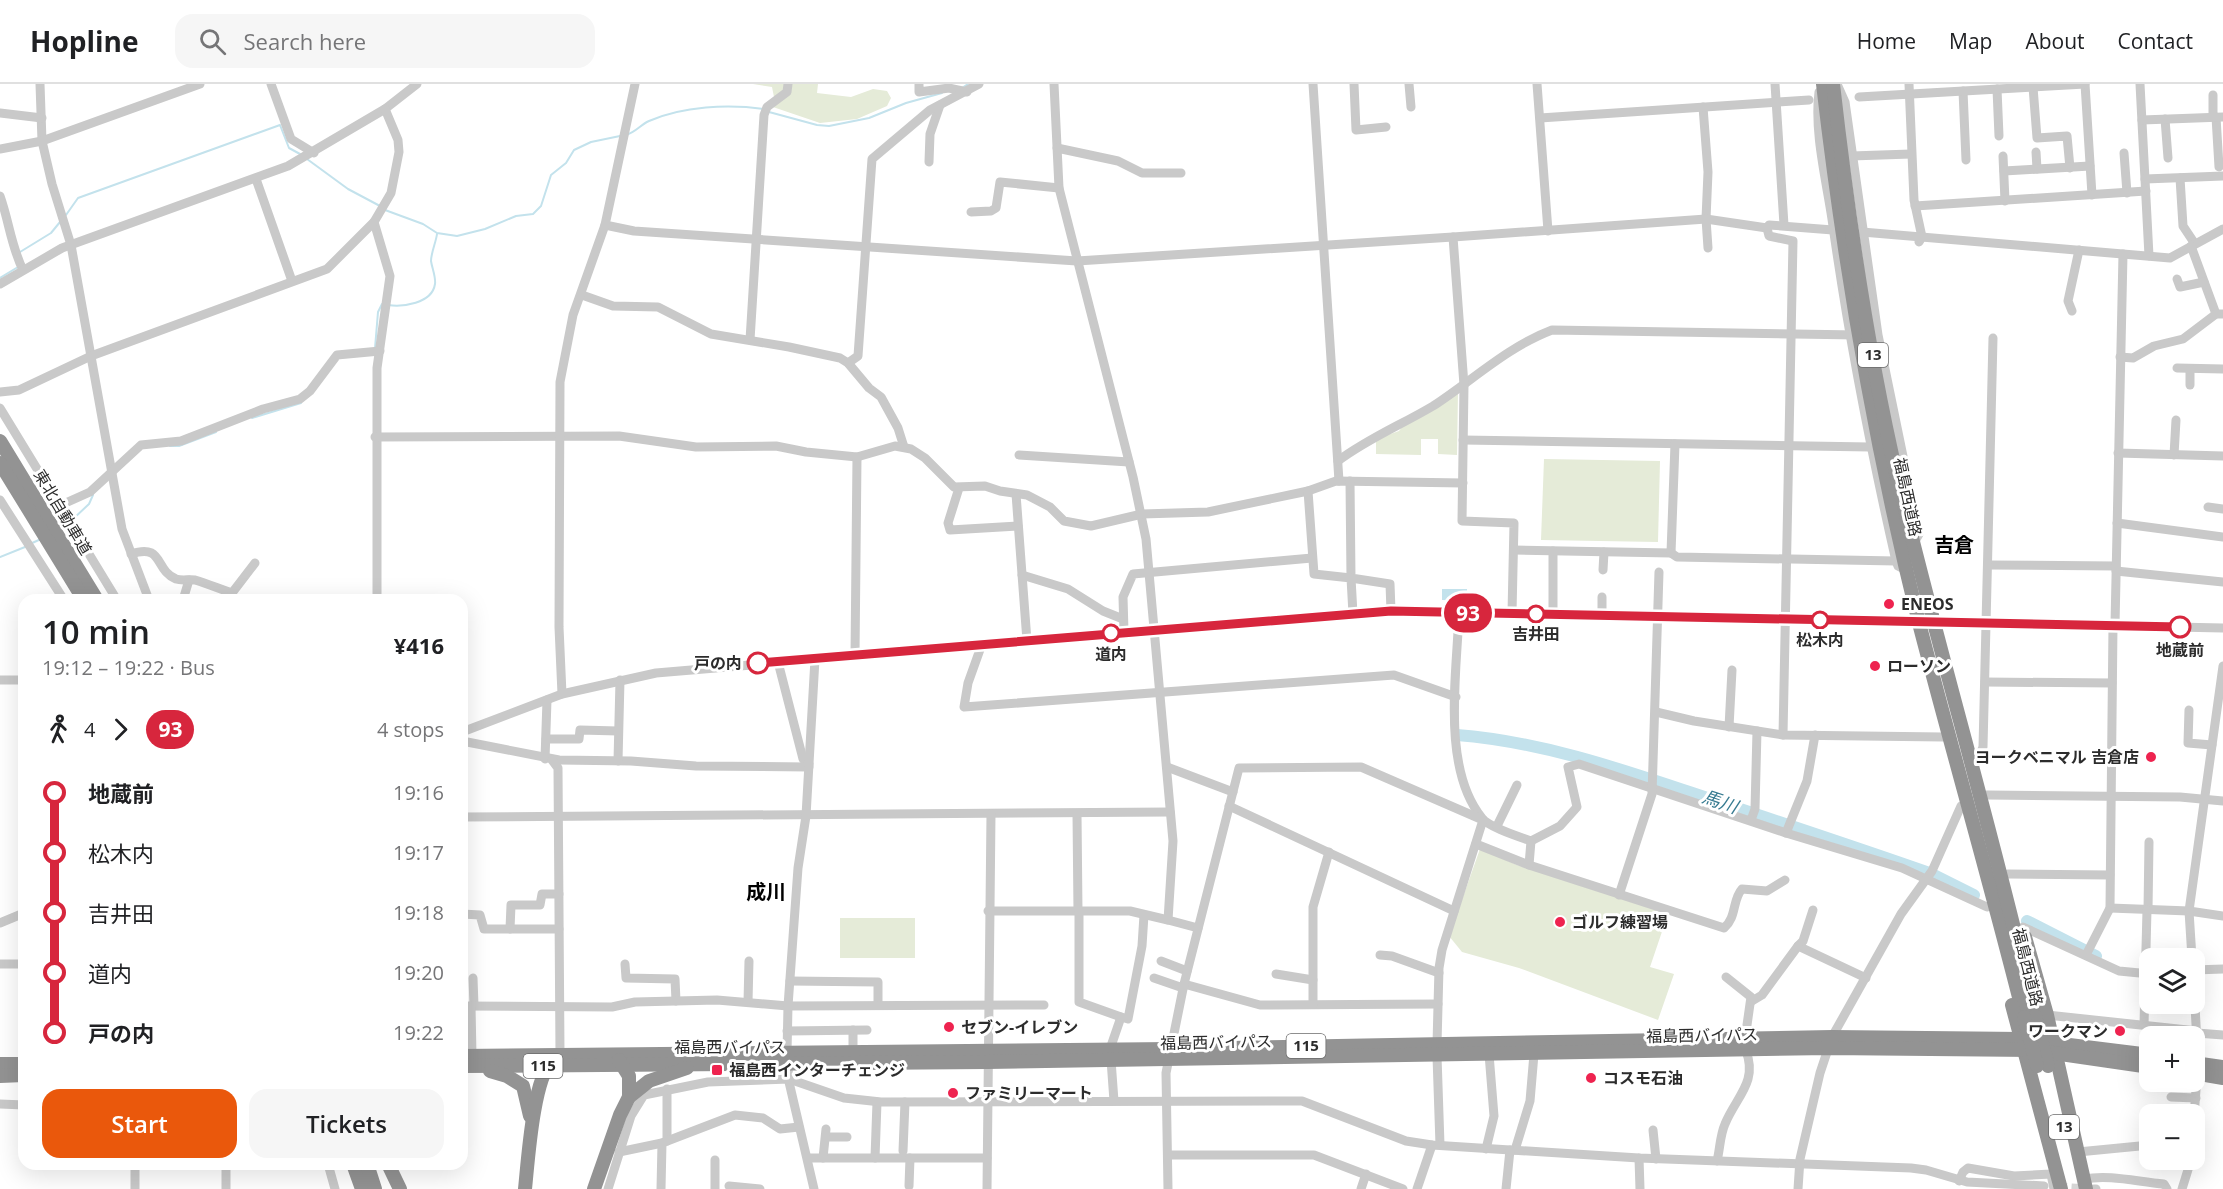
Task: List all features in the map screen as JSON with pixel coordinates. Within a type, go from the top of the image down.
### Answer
[{"type":"highway","name":"福島西道路","points":[[1822,84],[1854,335],[1919,621],[1936,686],[1963,760]]},
{"type":"highway","name":"福島西道路","points":[[1835,84],[1845,186],[1869,334],[1897,476],[1934,621],[1963,760],[2035,1016],[2042,1066],[2068,1189]]},
{"type":"highway","name":"東北自動車道","points":[[0,441],[36,511]]},
{"type":"highway","name":"東北自動車道","points":[[0,463],[93,594]]},
{"type":"highway","name":"東北自動車道","points":[[54,539],[81,594]]},
{"type":"highway","points":[[1936,686],[1934,697],[1943,737],[1963,760],[1987,795],[2023,927],[2035,1016],[2054,1047],[2088,1187]]},
{"type":"highway","points":[[1963,760],[1961,806],[2053,1171],[2061,1189]]},
{"type":"highway","name":"福島西バイパス","points":[[468,1061],[560,1053],[788,1058],[988,1057],[1830,1043],[2023,1045],[2139,1054]]},
{"type":"highway","name":"福島西バイパス","points":[[1437,1050],[1490,1054],[1534,1054],[1745,1045]]},
{"type":"highway","name":"福島西バイパス","points":[[2054,1047],[2139,1065]]},
{"type":"highway","name":"福島西バイパス","points":[[468,1061],[546,1066],[716,1063],[853,1052],[988,1057]]},
{"type":"highway","points":[[525,1189],[532,1130],[546,1066],[560,1053]]},
{"type":"highway","points":[[594,1189],[620,1115],[629,1097],[629,1076],[624,1064],[611,1053]]},
{"type":"highway","points":[[468,1061],[507,1076],[523,1086],[528,1099],[532,1130]]},
{"type":"highway","points":[[629,1097],[659,1077],[716,1063]]},
{"type":"highway","points":[[0,1064],[18,1064]]},
{"type":"highway","name":"福島西道路","points":[[2042,1066],[2088,1187]]},
{"type":"highway","points":[[2205,1068],[2223,1067]]},
{"type":"highway","points":[[2205,1071],[2223,1078]]},
{"type":"highway","points":[[0,1076],[18,1075]]},
{"type":"highway","points":[[355,1170],[362,1189]]},
{"type":"highway","points":[[369,1170],[375,1189]]},
{"type":"highway","points":[[391,1170],[400,1189]]},
{"type":"street","points":[[40,84],[42,141],[51,184],[70,245],[122,529],[147,594]]},
{"type":"street","points":[[0,149],[42,141],[200,84]]},
{"type":"street","points":[[271,84],[291,139],[314,153]]},
{"type":"street","points":[[0,284],[70,245],[256,179],[314,153],[385,109],[417,84]]},
{"type":"street","points":[[562,694],[558,436],[562,365],[573,315],[605,225],[635,84]]},
{"type":"street","points":[[750,340],[764,115],[767,107],[787,92],[788,84]]},
{"type":"street","points":[[919,84],[918,92],[949,88],[967,92]]},
{"type":"street","points":[[848,363],[858,356],[872,159],[909,125],[979,84]]},
{"type":"street","points":[[1053,84],[1059,188],[1142,513],[1173,851],[1168,920]]},
{"type":"street","points":[[1312,84],[1339,481]]},
{"type":"street","points":[[1354,84],[1356,130],[1386,127]]},
{"type":"street","points":[[1409,84],[1411,107]]},
{"type":"street","points":[[1537,84],[1548,231]]},
{"type":"street","points":[[1775,84],[1784,225]]},
{"type":"street","points":[[1822,84],[1818,95],[1820,130],[1831,232],[1854,335],[1870,447],[1896,561],[1898,566],[1908,571]]},
{"type":"street","points":[[1835,84],[1845,102],[1862,232],[1893,418],[1919,534],[1914,543]]},
{"type":"street","points":[[1859,97],[1909,89],[1963,91],[2012,86],[2085,84],[2092,195]]},
{"type":"street","points":[[2140,84],[2149,256]]},
{"type":"street","points":[[2032,87],[2037,138],[2067,136],[2070,168]]},
{"type":"street","points":[[1870,238],[1919,242],[1922,237],[1915,206],[1909,89]]},
{"type":"street","points":[[1997,89],[1999,136]]},
{"type":"street","points":[[1963,91],[1966,160]]},
{"type":"street","points":[[2145,179],[2180,178],[2221,172],[2213,95]]},
{"type":"street","points":[[1540,118],[1809,100]]},
{"type":"street","points":[[929,162],[930,134],[940,105]]},
{"type":"street","points":[[1703,107],[1708,172],[1706,219],[1708,248]]},
{"type":"street","points":[[0,392],[19,390],[91,356],[327,268],[374,222],[391,193],[399,152],[398,140],[385,109]]},
{"type":"street","points":[[0,113],[42,118]]},
{"type":"street","points":[[2142,120],[2217,117]]},
{"type":"street","points":[[2165,119],[2168,158]]},
{"type":"street","points":[[1057,148],[1118,161],[1142,173],[1181,173]]},
{"type":"street","points":[[2036,152],[2037,169]]},
{"type":"street","points":[[2124,153],[2127,193]]},
{"type":"street","points":[[1851,156],[1911,154]]},
{"type":"street","points":[[2003,156],[2005,201]]},
{"type":"street","points":[[2004,171],[2090,166]]},
{"type":"street","points":[[2121,357],[2133,358],[2154,346],[2183,339],[2219,314],[2204,282],[2193,245],[2183,226],[2180,178]]},
{"type":"street","points":[[256,179],[292,281]]},
{"type":"street","points":[[970,212],[996,208],[1000,182],[1059,188]]},
{"type":"street","points":[[1915,206],[2146,191]]},
{"type":"street","points":[[0,196],[7,214],[14,250],[23,270]]},
{"type":"street","points":[[605,225],[634,231],[1077,261],[1706,219],[1767,228],[1831,232]]},
{"type":"street","points":[[374,222],[390,276],[375,351],[377,594]]},
{"type":"street","points":[[1767,228],[1769,225],[1784,225],[1831,232]]},
{"type":"street","points":[[1767,228],[1769,236],[1793,241],[1783,735]]},
{"type":"street","points":[[1862,232],[2170,258],[2223,229]]},
{"type":"street","points":[[1453,237],[1464,385],[1462,521],[1514,523],[1512,614]]},
{"type":"street","points":[[2072,311],[2068,301],[2079,250]]},
{"type":"street","points":[[2087,953],[2110,908],[2113,796],[2112,683],[2123,254]]},
{"type":"street","points":[[2177,279],[2180,287],[2204,282]]},
{"type":"street","points":[[582,295],[613,306],[658,307],[697,329],[840,358],[848,363],[869,388],[881,397],[898,428],[904,447]]},
{"type":"street","points":[[1338,461],[1359,445],[1431,406],[1464,385],[1524,341],[1560,328],[1854,335]]},
{"type":"street","points":[[1963,760],[1980,754],[1983,747],[1993,338]]},
{"type":"street","points":[[61,505],[86,495],[141,445],[181,441],[263,409],[300,399],[310,391],[337,355],[375,351]]},
{"type":"street","points":[[2177,368],[2223,369]]},
{"type":"street","points":[[2190,369],[2190,385]]},
{"type":"street","points":[[0,408],[113,594]]},
{"type":"street","points":[[2174,455],[2176,420]]},
{"type":"street","points":[[375,437],[619,436],[696,447],[776,446],[857,458],[895,446],[904,447],[925,458],[954,487],[985,486],[1034,498],[1050,507],[1064,521],[1081,525],[1103,524],[1142,513],[1209,512],[1308,491],[1339,481],[1463,483]]},
{"type":"street","points":[[1464,440],[1870,447]]},
{"type":"street","points":[[1671,553],[1675,444]]},
{"type":"street","points":[[2118,453],[2223,456]]},
{"type":"street","points":[[1019,455],[1129,462]]},
{"type":"street","points":[[855,656],[857,458]]},
{"type":"street","points":[[1350,481],[1353,614]]},
{"type":"street","points":[[959,488],[948,523],[950,530],[1018,526]]},
{"type":"street","points":[[1308,491],[1314,574],[1390,584],[1391,611]]},
{"type":"street","points":[[1016,494],[1026,640]]},
{"type":"street","points":[[0,500],[60,594]]},
{"type":"street","points":[[2208,507],[2223,508]]},
{"type":"street","points":[[0,523],[11,519]]},
{"type":"street","points":[[2117,524],[2223,537]]},
{"type":"street","points":[[131,554],[144,550],[150,551],[169,575],[179,580],[189,579],[227,594]]},
{"type":"street","points":[[1514,550],[1671,553],[1677,557],[1896,561]]},
{"type":"street","points":[[1553,551],[1553,614]]},
{"type":"street","points":[[1604,552],[1604,570]]},
{"type":"street","points":[[1124,632],[1125,589],[1133,574],[1312,558]]},
{"type":"street","points":[[233,594],[255,563]]},
{"type":"street","points":[[1988,566],[2116,568],[2223,582]]},
{"type":"street","points":[[1619,895],[1652,783],[1659,572]]},
{"type":"street","points":[[1022,575],[1068,589],[1103,612],[1123,619]]},
{"type":"street","points":[[185,594],[189,579]]},
{"type":"street","points":[[1602,597],[1602,615]]},
{"type":"street","points":[[468,730],[562,694],[620,680],[696,668],[1391,611],[2223,628]]},
{"type":"street","points":[[1417,1189],[1436,1145],[1438,1004],[1442,950],[1483,820],[1464,786],[1459,770],[1455,731],[1459,612]]},
{"type":"street","points":[[982,645],[968,683],[964,707],[1394,675],[1456,697]]},
{"type":"street","points":[[814,1189],[809,1158],[799,1127],[789,1080],[787,1031],[798,868],[806,816],[815,659]]},
{"type":"street","points":[[778,662],[803,759],[809,765]]},
{"type":"street","points":[[2191,948],[2189,911],[2222,688],[2223,666]]},
{"type":"street","points":[[1729,727],[1732,670]]},
{"type":"street","points":[[0,680],[18,680]]},
{"type":"street","points":[[618,760],[620,680]]},
{"type":"street","points":[[1984,682],[2112,683]]},
{"type":"street","points":[[547,700],[546,739],[549,759],[558,768],[560,1053]]},
{"type":"street","points":[[2189,710],[2188,743],[2212,745]]},
{"type":"street","points":[[1656,712],[1783,735],[1943,737]]},
{"type":"street","points":[[546,739],[579,739],[580,730],[618,731]]},
{"type":"street","points":[[1753,815],[1757,731]]},
{"type":"street","points":[[1788,828],[1807,781],[1815,735]]},
{"type":"street","points":[[468,742],[549,759],[618,760],[696,766],[809,765]]},
{"type":"street","points":[[1531,841],[1560,826],[1577,807],[1568,767],[1579,764],[1652,783],[1753,815],[1902,868],[1930,875],[1987,907]]},
{"type":"street","points":[[1168,1189],[1166,1100],[1170,1054],[1183,986],[1239,768],[1361,766],[1531,841]]},
{"type":"street","points":[[1167,767],[1233,792]]},
{"type":"street","points":[[1497,826],[1517,785]]},
{"type":"street","points":[[1987,795],[2205,798],[2223,801]]},
{"type":"street","points":[[1229,806],[1454,911]]},
{"type":"street","points":[[1798,1189],[1800,1164],[1830,1043],[1901,914],[1930,875],[1961,806]]},
{"type":"street","points":[[468,817],[1170,812]]},
{"type":"street","points":[[1077,813],[1079,1002],[1128,1019],[1142,946],[1144,915]]},
{"type":"street","points":[[987,1189],[988,911],[991,814]]},
{"type":"street","points":[[1529,866],[1531,841]]},
{"type":"street","points":[[2146,948],[2149,842]]},
{"type":"street","points":[[1476,844],[1529,866],[1724,928],[1731,920],[1737,894],[1742,888],[1767,891],[1785,879]]},
{"type":"street","points":[[1313,1004],[1313,907],[1329,852]]},
{"type":"street","points":[[2008,874],[2110,875]]},
{"type":"street","points":[[510,929],[511,905],[540,905],[542,894],[559,894]]},
{"type":"street","points":[[2110,908],[2189,911],[2223,916]]},
{"type":"street","points":[[1752,1001],[1762,995],[1803,941],[1813,910]]},
{"type":"street","points":[[988,911],[1130,911],[1198,928]]},
{"type":"street","points":[[468,914],[480,915],[484,929],[559,929]]},
{"type":"street","points":[[0,923],[18,916]]},
{"type":"street","points":[[2023,927],[2087,953],[2118,971],[2139,972]]},
{"type":"street","points":[[1798,946],[1866,978]]},
{"type":"street","points":[[1380,956],[1392,956],[1439,973]]},
{"type":"street","points":[[748,1002],[749,961]]},
{"type":"street","points":[[1161,962],[1187,971]]},
{"type":"street","points":[[0,964],[18,964]]},
{"type":"street","points":[[625,964],[626,978],[675,979],[676,1001]]},
{"type":"street","points":[[2205,970],[2223,969]]},
{"type":"street","points":[[1276,974],[1313,980]]},
{"type":"street","points":[[1717,1161],[1724,1126],[1750,1077],[1745,1045],[1752,1001],[1751,997],[1726,977]]},
{"type":"street","points":[[468,1034],[473,978]]},
{"type":"street","points":[[1154,978],[1260,1005],[1438,1004]]},
{"type":"street","points":[[790,981],[878,982],[878,1005]]},
{"type":"street","points":[[469,1006],[612,1007],[630,1002],[676,1001],[748,1002],[788,1006],[1044,1005]]},
{"type":"street","points":[[2144,1014],[2144,1025]]},
{"type":"street","points":[[2035,1016],[2152,1026]]},
{"type":"street","points":[[1114,1101],[1110,1055],[1121,1017]]},
{"type":"street","points":[[853,1030],[853,1052]]},
{"type":"street","points":[[787,1031],[867,1030]]},
{"type":"street","points":[[2205,1033],[2223,1035]]},
{"type":"street","points":[[1486,1149],[1494,1116],[1490,1054]]},
{"type":"street","points":[[1506,1189],[1513,1150],[1530,1101],[1534,1054]]},
{"type":"street","points":[[608,1189],[631,1116],[639,1102],[649,1092],[748,1078],[789,1080],[844,1098],[877,1102],[1302,1101],[1406,1141],[1486,1149],[1656,1159],[1926,1170],[1959,1181],[2049,1188],[2053,1171],[2014,1176],[1968,1168],[1963,1172],[1959,1181]]},
{"type":"street","points":[[661,1189],[667,1089]]},
{"type":"street","points":[[2195,1104],[2196,1092]]},
{"type":"street","points":[[2171,1097],[2196,1098]]},
{"type":"street","points":[[875,1158],[877,1102]]},
{"type":"street","points":[[905,1102],[909,1186]]},
{"type":"street","points":[[0,1104],[18,1105]]},
{"type":"street","points":[[619,1152],[664,1142],[735,1115],[764,1118],[780,1129],[799,1127]]},
{"type":"street","points":[[1653,1130],[1656,1159]]},
{"type":"street","points":[[823,1158],[826,1133],[847,1137]]},
{"type":"street","points":[[2078,1152],[2139,1146]]},
{"type":"street","points":[[809,1158],[875,1158],[906,1155],[987,1158]]},
{"type":"street","points":[[1168,1155],[1314,1155],[1403,1189]]},
{"type":"street","points":[[1639,1158],[1640,1189]]},
{"type":"street","points":[[715,1160],[715,1189]]},
{"type":"street","points":[[135,1170],[135,1189]]},
{"type":"street","points":[[226,1170],[226,1189]]},
{"type":"street","points":[[330,1170],[335,1189]]},
{"type":"street","points":[[2182,1189],[2188,1170]]},
{"type":"street","points":[[1361,1189],[1366,1174]]},
{"type":"street","points":[[2088,1187],[2112,1178],[2164,1184],[2168,1189]]},
{"type":"street","points":[[729,1186],[760,1189]]},
{"type":"green space","points":[[753,84],[818,84],[817,93],[851,97],[873,89],[887,91],[891,98],[887,106],[857,119],[820,123],[770,106],[774,97],[772,87]]},
{"type":"green space","points":[[1458,392],[1457,455],[1438,454],[1438,439],[1421,439],[1421,455],[1376,454],[1376,439],[1399,431],[1405,423]]},
{"type":"green space","points":[[1544,459],[1660,461],[1658,542],[1541,540]]},
{"type":"green space","points":[[1480,849],[1517,865],[1668,914],[1650,967],[1674,974],[1658,1020],[1519,968],[1462,952],[1449,936]]},
{"type":"green space","points":[[840,918],[915,918],[915,958],[840,958]]},
{"type":"water","points":[[1442,589],[1467,589],[1467,601],[1442,600]]},
{"type":"waterway","points":[[962,88],[968,84]]},
{"type":"waterway","points":[[769,112],[829,126],[869,118],[906,103],[942,93]]},
{"type":"waterway","points":[[626,135],[649,121],[691,109],[721,107],[764,109]]},
{"type":"waterway","points":[[66,215],[78,198],[280,125],[289,148],[300,154]]},
{"type":"waterway","points":[[385,210],[423,224],[437,233],[457,236],[485,229],[516,216],[533,214],[541,206],[551,175],[566,163],[574,150],[591,142],[620,136]]},
{"type":"waterway","points":[[307,159],[348,189],[380,206]]},
{"type":"waterway","points":[[20,252],[51,233],[60,222]]},
{"type":"waterway","points":[[388,305],[416,303],[433,291],[435,281],[431,258],[437,234]]},
{"type":"waterway","points":[[0,278],[18,267]]},
{"type":"waterway","points":[[375,348],[378,312],[382,304]]},
{"type":"waterway","points":[[252,418],[301,403]]},
{"type":"waterway","points":[[170,446],[179,446],[216,432]]},
{"type":"waterway","points":[[72,520],[89,504],[93,495]]},
{"type":"waterway","points":[[30,544],[41,539]]},
{"type":"waterway","points":[[0,557],[25,547]]},
{"type":"waterway","name":"馬川","points":[[1457,735],[1524,744],[1589,760],[1932,874],[1974,895]]},
{"type":"waterway","name":"馬川","points":[[2027,921],[2096,956]]},
{"type":"tunnel","points":[[2058,1187],[2089,1189]]},
{"type":"bus line","name":"93","points":[[758,663],[1391,611],[2180,627]]},
{"type":"place","name":"ENEOS","points":[[1889,604]]},
{"type":"place","name":"吉井田","points":[[1536,614]]},
{"type":"place","name":"松木内","points":[[1820,620]]},
{"type":"place","name":"地蔵前","points":[[2180,627]]},
{"type":"place","name":"道内","points":[[1111,633]]},
{"type":"place","name":"戸の内","points":[[758,663]]},
{"type":"place","name":"ローソン","points":[[1875,666]]},
{"type":"place","name":"ヨークベニマル 吉倉店","points":[[2151,757]]},
{"type":"place","name":"ゴルフ練習場","points":[[1560,922]]},
{"type":"place","name":"セブン-イレブン","points":[[949,1027]]},
{"type":"place","name":"ワークマン","points":[[2120,1031]]},
{"type":"place","name":"福島西インターチェンジ","points":[[717,1070]]},
{"type":"place","name":"コスモ石油","points":[[1591,1078]]},
{"type":"place","name":"ファミリーマート","points":[[953,1093]]},
{"type":"district","name":"吉倉","points":[[1954,545]]},
{"type":"district","name":"成川","points":[[766,892]]}]
